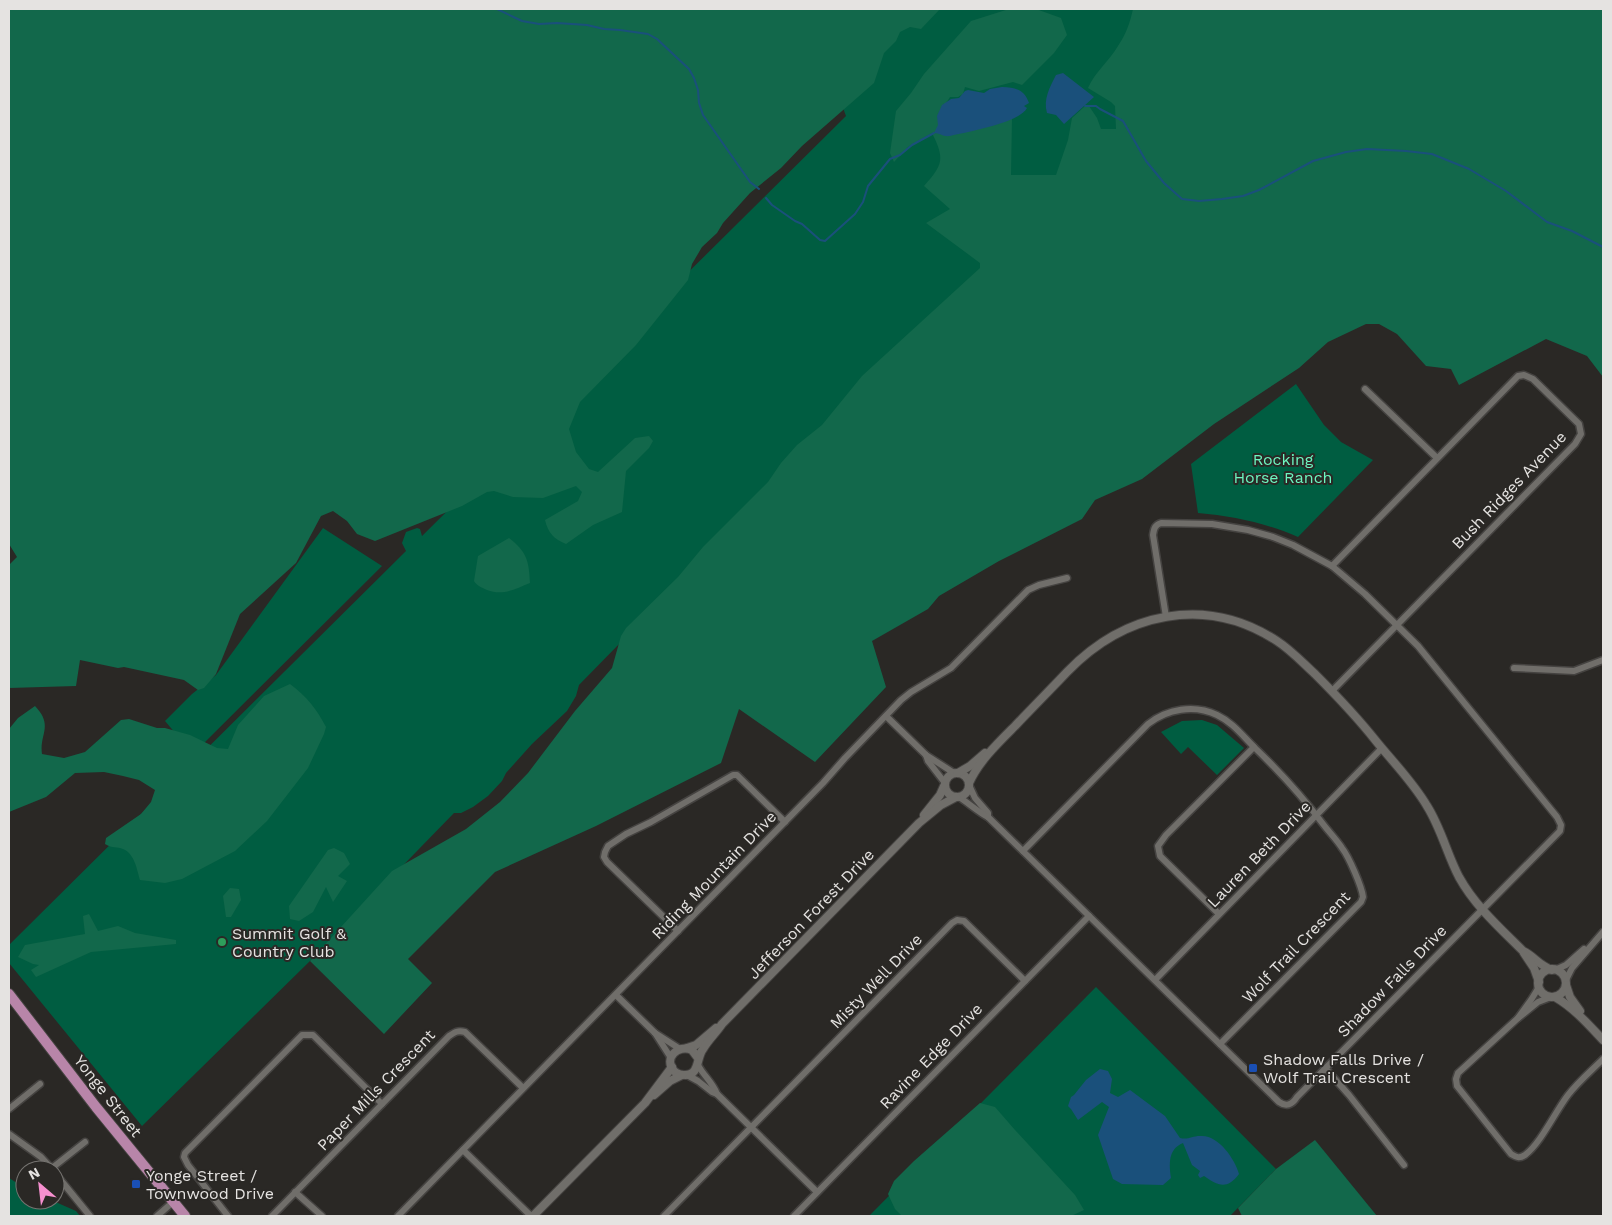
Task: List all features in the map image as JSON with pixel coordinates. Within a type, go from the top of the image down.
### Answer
[{"type":"main road","name":"Yonge Street","points":[[9,994],[173,1202],[179,1214]]},
{"type":"street","name":"Bush Ridges Avenue","points":[[1332,566],[1518,376],[1524,375],[1532,379],[1579,424],[1581,434],[1575,444],[1332,691]]},
{"type":"street","points":[[1365,389],[1437,458]]},
{"type":"street","name":"Shadow Falls Drive","points":[[969,784],[975,798],[988,813],[988,816],[1089,916],[1283,1105],[1294,1102],[1560,831],[1561,824],[1422,651],[1365,594],[1332,566],[1294,545],[1248,530],[1212,524],[1161,523],[1157,525],[1153,535],[1166,617]]},
{"type":"street","name":"Riding Mountain Drive","points":[[398,1216],[910,692],[951,668],[1028,590],[1066,578]]},
{"type":"street","points":[[926,755],[949,795],[958,797],[966,793],[976,771],[993,748],[1074,666],[1095,647],[1127,628],[1166,617],[1190,615],[1211,616],[1258,630],[1288,649],[1357,717],[1427,806],[1459,876],[1474,900],[1523,951],[1534,968],[1544,994],[1564,1002],[1578,1016],[1583,1018],[1603,1040]]},
{"type":"street","points":[[1514,668],[1574,671],[1603,660]]},
{"type":"street","name":"Wolf Trail Crescent","points":[[1023,851],[1148,724],[1162,715],[1184,709],[1201,710],[1211,712],[1233,726],[1286,778],[1343,848],[1350,860],[1363,893],[1362,902],[1220,1044]]},
{"type":"street","points":[[886,716],[926,755],[965,777],[969,784]]},
{"type":"street","points":[[1220,914],[1160,856],[1158,846],[1166,835],[1254,747]]},
{"type":"street","points":[[944,784],[948,777],[993,748]]},
{"type":"street","name":"Lauren Beth Drive","points":[[1155,980],[1382,748]]},
{"type":"street","points":[[678,931],[607,862],[604,852],[608,846],[626,834],[651,822],[733,775],[737,775],[785,822]]},
{"type":"street","name":"Jefferson Forest Drive","points":[[919,823],[940,795],[944,784]]},
{"type":"street","name":"Shadow Falls Drive","points":[[958,797],[969,803],[984,816],[988,816]]},
{"type":"street","name":"Jefferson Forest Drive","points":[[698,1062],[702,1050],[722,1024],[919,823],[941,805],[958,797]]},
{"type":"street","name":"Ravine Edge Drive","points":[[794,1216],[1089,916]]},
{"type":"street","name":"Misty Well Drive","points":[[751,1128],[952,922],[957,920],[964,921],[1025,981]]},
{"type":"street","points":[[1517,1019],[1531,1000],[1544,973],[1566,965],[1603,932]]},
{"type":"street","points":[[1591,944],[1572,968],[1563,992],[1538,1002],[1517,1019],[1458,1073],[1456,1079],[1457,1086],[1510,1154],[1518,1158],[1523,1157],[1535,1144],[1568,1096],[1603,1059]]},
{"type":"street","points":[[1523,951],[1528,953],[1538,963],[1561,972],[1570,997],[1582,1013],[1583,1018]]},
{"type":"street","points":[[616,995],[655,1033],[695,1052],[703,1075],[715,1088],[717,1094]]},
{"type":"street","name":"Jefferson Forest Drive","points":[[684,1048],[696,1045],[712,1030],[722,1024]]},
{"type":"street","name":"Paper Mills Crescent","points":[[272,1216],[449,1036],[460,1030],[465,1032],[523,1088]]},
{"type":"street","points":[[655,1033],[667,1050],[676,1072],[698,1080],[717,1094],[817,1192]]},
{"type":"street","points":[[228,1216],[188,1165],[184,1156],[185,1153],[302,1035],[313,1034],[382,1104]]},
{"type":"street","points":[[645,1102],[671,1062],[674,1052],[684,1048]]},
{"type":"street","points":[[463,1150],[532,1216],[645,1102],[670,1081],[694,1071],[698,1062]]},
{"type":"street","points":[[1326,1069],[1404,1165]]},
{"type":"street","points":[[9,1109],[40,1084]]},
{"type":"street","points":[[664,1216],[751,1128]]},
{"type":"street","points":[[9,1134],[44,1160]]},
{"type":"street","points":[[65,1160],[86,1142]]},
{"type":"street","points":[[65,1185],[90,1216]]},
{"type":"street","points":[[296,1192],[322,1216]]},
{"type":"street","points":[[157,1216],[173,1202]]},
{"type":"green space","points":[[9,9],[940,9],[921,29],[910,27],[900,32],[896,41],[884,53],[874,83],[802,146],[781,168],[750,193],[723,223],[717,233],[702,247],[692,264],[688,280],[636,345],[580,402],[569,429],[576,452],[589,469],[598,472],[635,438],[649,436],[653,441],[649,448],[626,471],[622,512],[593,525],[566,544],[552,535],[545,520],[578,501],[582,492],[576,486],[543,498],[513,497],[494,491],[487,492],[462,506],[375,541],[357,534],[347,521],[333,511],[321,516],[296,563],[240,614],[216,674],[204,688],[198,690],[184,680],[80,660],[76,686],[9,688],[9,565],[17,557],[9,544]]},
{"type":"green space","points":[[806,9],[1259,9],[1021,233],[579,685],[576,696],[567,711],[532,744],[488,796],[461,813],[454,813],[310,961],[142,1126],[9,963],[9,945],[406,551],[402,543],[406,532],[417,528],[420,529],[422,536],[846,116]]},
{"type":"green space","points":[[1009,9],[1036,9],[1061,18],[1067,35],[1054,53],[1022,85],[1013,82],[979,91],[965,87],[963,94],[958,97],[950,97],[943,108],[1012,117],[1011,175],[1056,175],[1068,140],[1072,118],[1084,107],[1089,106],[1097,118],[1101,129],[1116,129],[1115,106],[1088,88],[1094,77],[1121,42],[1131,19],[1133,9],[1603,9],[1603,377],[1587,356],[1546,339],[1459,385],[1451,369],[1426,366],[1397,334],[1379,324],[1366,324],[1328,342],[1299,368],[1214,424],[1142,479],[1095,500],[1082,519],[999,561],[939,596],[928,609],[872,641],[886,687],[815,762],[739,709],[721,763],[596,826],[495,872],[408,959],[432,983],[384,1034],[310,961],[392,871],[466,829],[500,802],[528,773],[575,711],[612,668],[621,636],[626,628],[678,577],[703,547],[768,482],[797,445],[822,425],[862,376],[980,268],[980,263],[926,223],[950,209],[924,186],[935,173],[940,161],[939,149],[932,133],[908,147],[894,162],[890,153],[896,111],[924,74],[971,21]]},
{"type":"green space","name":"Rocking Horse Ranch","points":[[1296,384],[1324,425],[1341,442],[1373,460],[1298,537],[1249,521],[1198,513],[1191,464]]},
{"type":"green space","points":[[323,528],[382,566],[193,754],[165,721],[192,694],[216,675]]},
{"type":"green space","points":[[509,538],[520,548],[526,558],[530,583],[504,592],[493,592],[476,584],[474,581],[478,556]]},
{"type":"green space","points":[[290,684],[311,703],[326,727],[308,768],[267,821],[235,851],[182,879],[165,883],[140,880],[135,863],[127,851],[105,844],[106,838],[141,814],[151,802],[155,790],[139,780],[104,772],[75,773],[46,797],[9,812],[9,729],[18,718],[35,706],[41,713],[45,725],[42,754],[64,758],[85,752],[121,720],[129,719],[157,728],[165,728],[190,735],[217,748],[228,749],[238,725],[264,696]]},
{"type":"green space","points":[[1202,720],[1217,725],[1244,748],[1217,775],[1188,747],[1181,754],[1161,732],[1182,721]]},
{"type":"green space","points":[[334,848],[344,853],[350,864],[338,876],[347,881],[333,902],[326,887],[313,912],[299,921],[290,919],[289,906],[328,850]]},
{"type":"green space","points":[[230,888],[239,889],[241,900],[231,917],[226,917],[223,896]]},
{"type":"green space","points":[[89,914],[98,931],[118,926],[135,933],[176,940],[176,944],[91,952],[36,977],[31,970],[39,965],[18,957],[25,945],[85,934],[83,916]]},
{"type":"green space","points":[[1096,987],[1276,1169],[1230,1216],[869,1216]]},
{"type":"green space","points":[[980,1103],[995,1107],[1075,1195],[1084,1210],[1071,1216],[902,1216],[895,1209],[888,1194],[894,1181]]},
{"type":"green space","points":[[1315,1140],[1377,1216],[1242,1216],[1238,1208],[1276,1169]]},
{"type":"green space","points":[[9,1178],[15,1182],[15,1210],[65,1210],[65,1206],[76,1211],[80,1216],[9,1216]]},
{"type":"water","points":[[1063,73],[1094,97],[1064,124],[1056,115],[1047,113],[1046,108],[1048,93],[1056,75]]},
{"type":"water","points":[[1002,87],[1015,89],[1025,95],[1029,103],[1024,106],[1027,108],[1022,113],[1004,122],[968,132],[948,136],[934,133],[938,125],[937,116],[942,105],[951,99],[959,98],[968,90],[984,93],[990,89]]},
{"type":"water","points":[[1100,1069],[1108,1071],[1112,1079],[1110,1093],[1118,1097],[1130,1090],[1165,1116],[1180,1138],[1207,1136],[1213,1139],[1230,1155],[1239,1174],[1235,1179],[1222,1185],[1204,1176],[1200,1178],[1198,1175],[1200,1171],[1192,1165],[1183,1143],[1172,1153],[1170,1162],[1171,1178],[1163,1185],[1122,1184],[1113,1179],[1098,1135],[1109,1107],[1102,1102],[1078,1120],[1068,1106],[1071,1097],[1086,1080]]},
{"type":"waterway","points":[[497,9],[522,21],[539,24],[587,25],[648,34],[657,39],[689,69],[698,90],[699,103],[703,115],[750,182],[759,189]]},
{"type":"waterway","points":[[1085,106],[1096,106],[1123,121],[1146,161],[1164,183],[1182,199],[1199,201],[1243,196],[1259,190],[1313,161],[1346,152],[1367,149],[1406,151],[1432,154],[1469,169],[1506,191],[1547,222],[1572,231],[1603,247]]},
{"type":"waterway","points":[[766,198],[772,205],[802,224],[820,240],[825,241],[855,214],[863,202],[868,186],[890,159],[900,155],[912,145],[934,133]]},
{"type":"place","name":"Summit Golf & Country Club","points":[[222,942]]},
{"type":"place","name":"Shadow Falls Drive / Wolf Trail Crescent","points":[[1253,1068]]},
{"type":"place","name":"Yonge Street / Townwood Drive","points":[[136,1184]]}]
